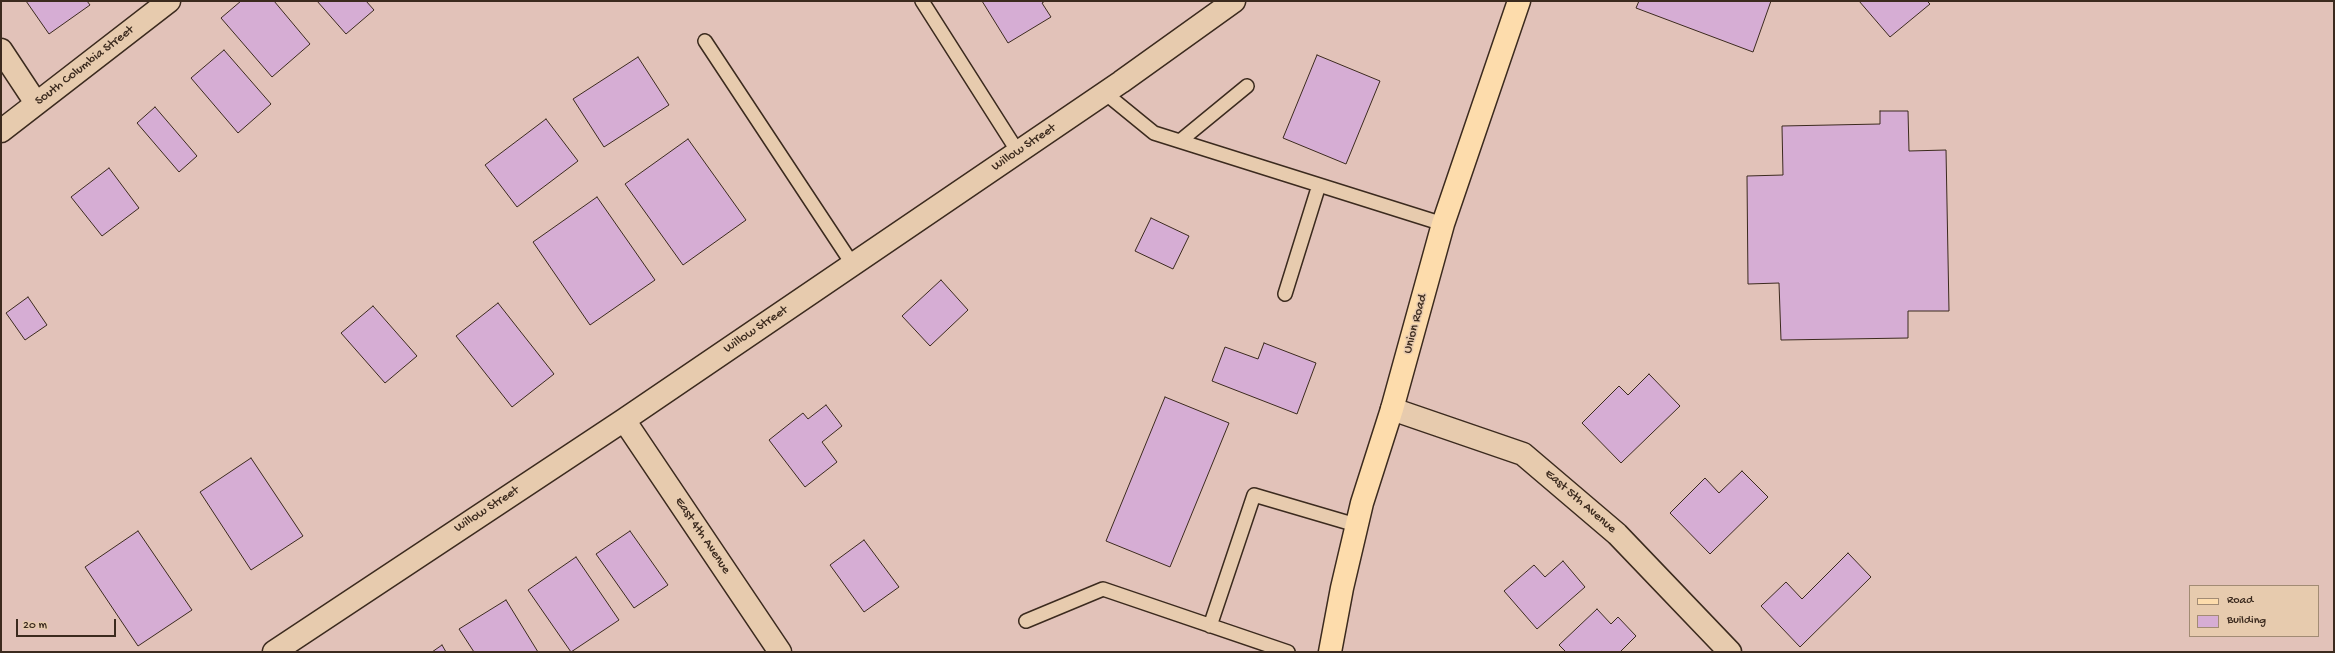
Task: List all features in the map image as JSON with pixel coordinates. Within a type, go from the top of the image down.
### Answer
[{"type":"main road","name":"Union Road","points":[[1330,652],[1356,525],[1392,409],[1444,224],[1519,1]]},
{"type":"street","name":"South Columbia Street","points":[[1,131],[168,1]]},
{"type":"street","name":"Willow Street","points":[[274,652],[624,420],[853,265],[1105,93],[1224,4]]},
{"type":"street","points":[[1,50],[36,103]]},
{"type":"street","name":"East 5th Avenue","points":[[1392,409],[1523,454],[1617,534],[1730,652]]},
{"type":"street","name":"East 4th Avenue","points":[[624,420],[780,652]]},
{"type":"lane","points":[[922,1],[1018,152]]},
{"type":"lane","points":[[705,41],[853,265]]},
{"type":"lane","points":[[1180,141],[1247,86]]},
{"type":"lane","points":[[1105,93],[1154,133],[1444,224]]},
{"type":"lane","points":[[1285,294],[1319,184]]},
{"type":"lane","points":[[1210,626],[1254,495],[1356,525]]},
{"type":"lane","points":[[1026,621],[1103,589],[1288,652]]},
{"type":"building","points":[[26,1],[87,1],[90,5],[49,34]]},
{"type":"building","points":[[241,1],[274,1],[310,44],[272,77],[221,18]]},
{"type":"building","points":[[317,1],[366,1],[374,10],[346,34]]},
{"type":"building","points":[[982,1],[1045,1],[1042,3],[1051,17],[1008,43]]},
{"type":"building","points":[[1639,1],[1771,1],[1753,52],[1636,8]]},
{"type":"building","points":[[1859,1],[1927,1],[1930,4],[1890,37]]},
{"type":"building","points":[[224,50],[271,104],[238,133],[191,78]]},
{"type":"building","points":[[1317,55],[1380,81],[1346,164],[1283,138]]},
{"type":"building","points":[[638,57],[669,105],[604,147],[573,99]]},
{"type":"building","points":[[155,107],[197,156],[179,172],[137,123]]},
{"type":"building","points":[[1880,111],[1908,111],[1909,151],[1946,150],[1949,311],[1908,311],[1908,338],[1781,340],[1779,283],[1748,284],[1747,176],[1783,175],[1782,126],[1880,124]]},
{"type":"building","points":[[546,119],[578,161],[517,207],[485,165]]},
{"type":"building","points":[[688,139],[746,220],[683,265],[625,184]]},
{"type":"building","points":[[109,168],[139,208],[102,236],[71,197]]},
{"type":"building","points":[[597,197],[655,280],[590,325],[533,242]]},
{"type":"building","points":[[1151,218],[1189,236],[1173,269],[1135,251]]},
{"type":"building","points":[[941,280],[968,310],[930,346],[902,316]]},
{"type":"building","points":[[28,297],[47,325],[25,340],[6,313]]},
{"type":"building","points":[[498,303],[554,374],[512,407],[456,336]]},
{"type":"building","points":[[373,306],[417,356],[385,383],[341,333]]},
{"type":"building","points":[[1264,343],[1316,363],[1297,414],[1212,381],[1225,347],[1258,359]]},
{"type":"building","points":[[1649,374],[1680,406],[1621,463],[1582,423],[1619,386],[1628,395]]},
{"type":"building","points":[[1165,397],[1229,423],[1170,567],[1106,541]]},
{"type":"building","points":[[826,405],[842,426],[822,442],[837,462],[805,487],[769,440],[803,413],[808,419]]},
{"type":"building","points":[[251,458],[303,536],[251,570],[200,492]]},
{"type":"building","points":[[1742,471],[1768,497],[1710,554],[1670,513],[1705,478],[1719,493]]},
{"type":"building","points":[[138,531],[192,610],[138,646],[85,567]]},
{"type":"building","points":[[630,531],[668,585],[634,608],[596,554]]},
{"type":"building","points":[[864,540],[899,587],[864,612],[830,565]]},
{"type":"building","points":[[1848,553],[1871,577],[1800,647],[1761,606],[1786,582],[1802,599]]},
{"type":"building","points":[[576,557],[619,620],[571,652],[528,590]]},
{"type":"building","points":[[1563,561],[1585,587],[1537,629],[1504,591],[1534,565],[1545,577]]},
{"type":"building","points":[[506,600],[538,652],[474,652],[459,629]]},
{"type":"building","points":[[1597,609],[1611,624],[1618,617],[1636,636],[1620,652],[1566,652],[1559,645]]},
{"type":"building","points":[[442,645],[446,652],[432,652]]}]
